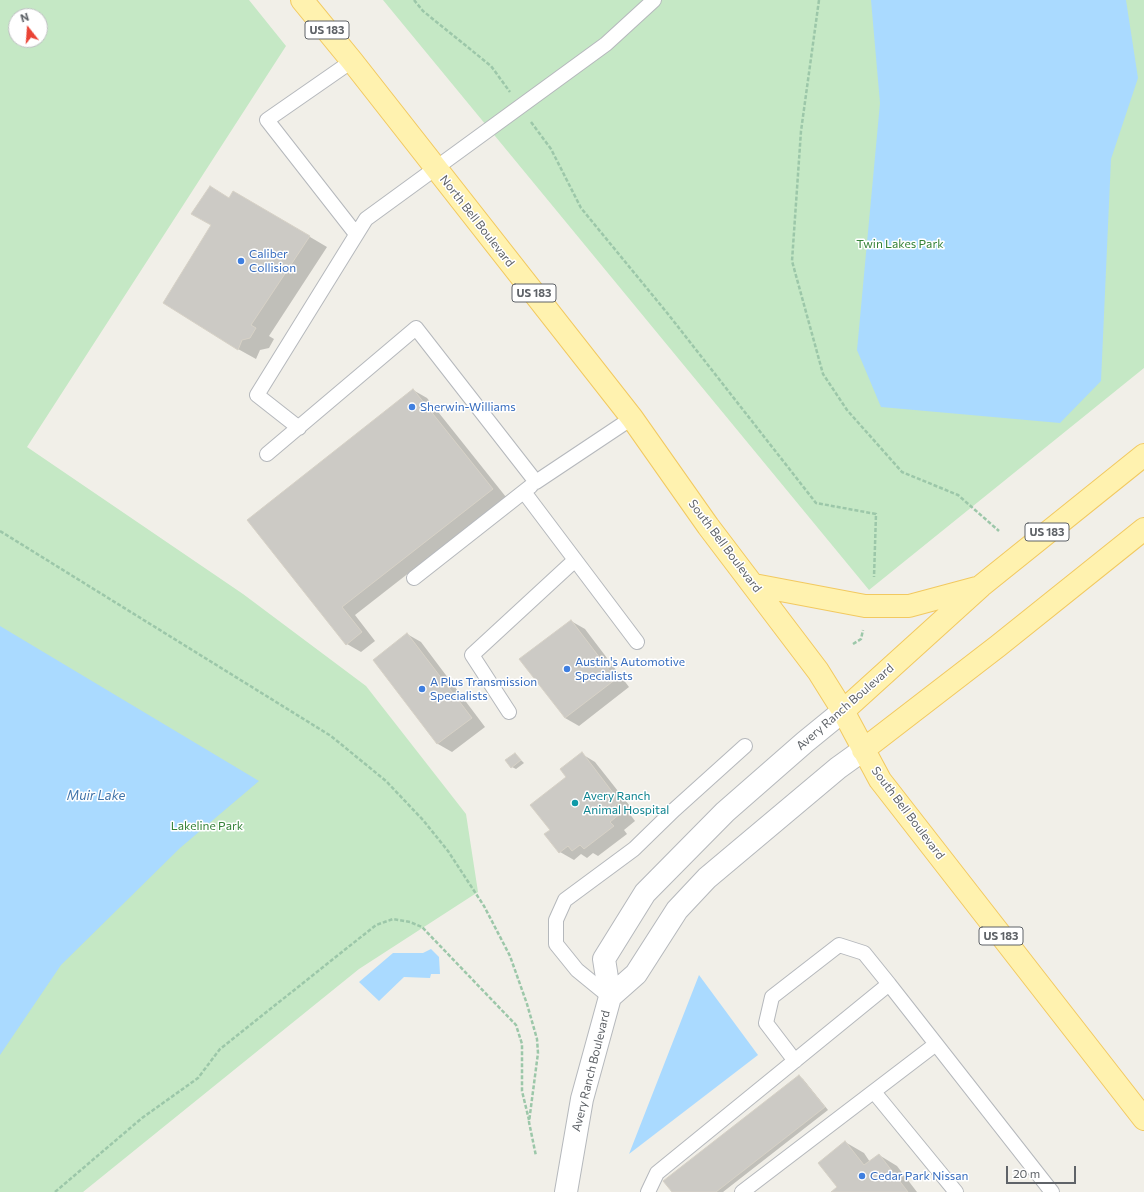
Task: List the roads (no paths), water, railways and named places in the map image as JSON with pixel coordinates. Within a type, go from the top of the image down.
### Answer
[{"type":"main road","name":"US 183","points":[[302,0],[352,61]]},
{"type":"main road","name":"North Bell Boulevard","points":[[352,61],[632,418]]},
{"type":"main road","name":"South Bell Boulevard","points":[[632,418],[708,526],[754,584],[818,671],[843,711],[880,780],[1144,1118]]},
{"type":"main road","name":"Avery Ranch Boulevard","points":[[843,711],[981,586],[1144,456]]},
{"type":"main road","name":"Avery Ranch Boulevard","points":[[863,750],[998,646],[1144,528]]},
{"type":"main road","points":[[754,584],[864,606],[909,606],[981,586]]},
{"type":"street","name":"Avery Ranch Boulevard","points":[[566,1192],[582,1099],[610,997],[604,959],[645,893],[725,812],[843,711]]},
{"type":"street","name":"Avery Ranch Boulevard","points":[[610,997],[636,974],[677,910],[707,878],[838,768],[863,750]]},
{"type":"lane","points":[[300,428],[257,395],[366,219],[435,167],[606,44],[654,0]]},
{"type":"lane","points":[[352,61],[267,120],[356,234]]},
{"type":"lane","points":[[267,454],[300,428],[416,328],[536,482]]},
{"type":"lane","points":[[414,578],[536,482],[632,418]]},
{"type":"lane","points":[[524,492],[637,642]]},
{"type":"lane","points":[[509,712],[472,655],[575,560]]},
{"type":"lane","points":[[610,997],[577,970],[556,944],[556,920],[565,900],[634,849],[674,810],[745,746]]},
{"type":"lane","points":[[796,1061],[766,1023],[772,997],[839,945],[864,953],[1052,1192]]},
{"type":"lane","points":[[648,1192],[657,1173],[889,984]]},
{"type":"lane","points":[[742,1192],[936,1044]]},
{"type":"lane","points":[[874,1092],[956,1192]]},
{"type":"water","points":[[871,0],[1126,0],[1138,78],[1111,159],[1101,381],[1060,423],[881,407],[857,350],[880,103]]},
{"type":"water","name":"Muir Lake","points":[[0,626],[259,781],[180,848],[61,965],[0,1055]]},
{"type":"water","points":[[431,949],[439,957],[440,974],[431,974],[430,978],[404,977],[379,1001],[359,982],[393,953],[423,953]]},
{"type":"water","points":[[699,975],[758,1055],[629,1154]]},
{"type":"place","name":"Caliber Collision","points":[[241,261]]},
{"type":"place","name":"Sherwin-Williams","points":[[412,407]]},
{"type":"place","name":"Austin's Automotive Specialists","points":[[567,669]]},
{"type":"place","name":"A Plus Transmission Specialists","points":[[422,689]]},
{"type":"place","name":"Avery Ranch Animal Hospital","points":[[575,803]]},
{"type":"place","name":"Cedar Park Nissan","points":[[862,1176]]},
{"type":"park label","name":"Twin Lakes Park","points":[[900,244]]},
{"type":"park label","name":"Lakeline Park","points":[[207,826]]}]
